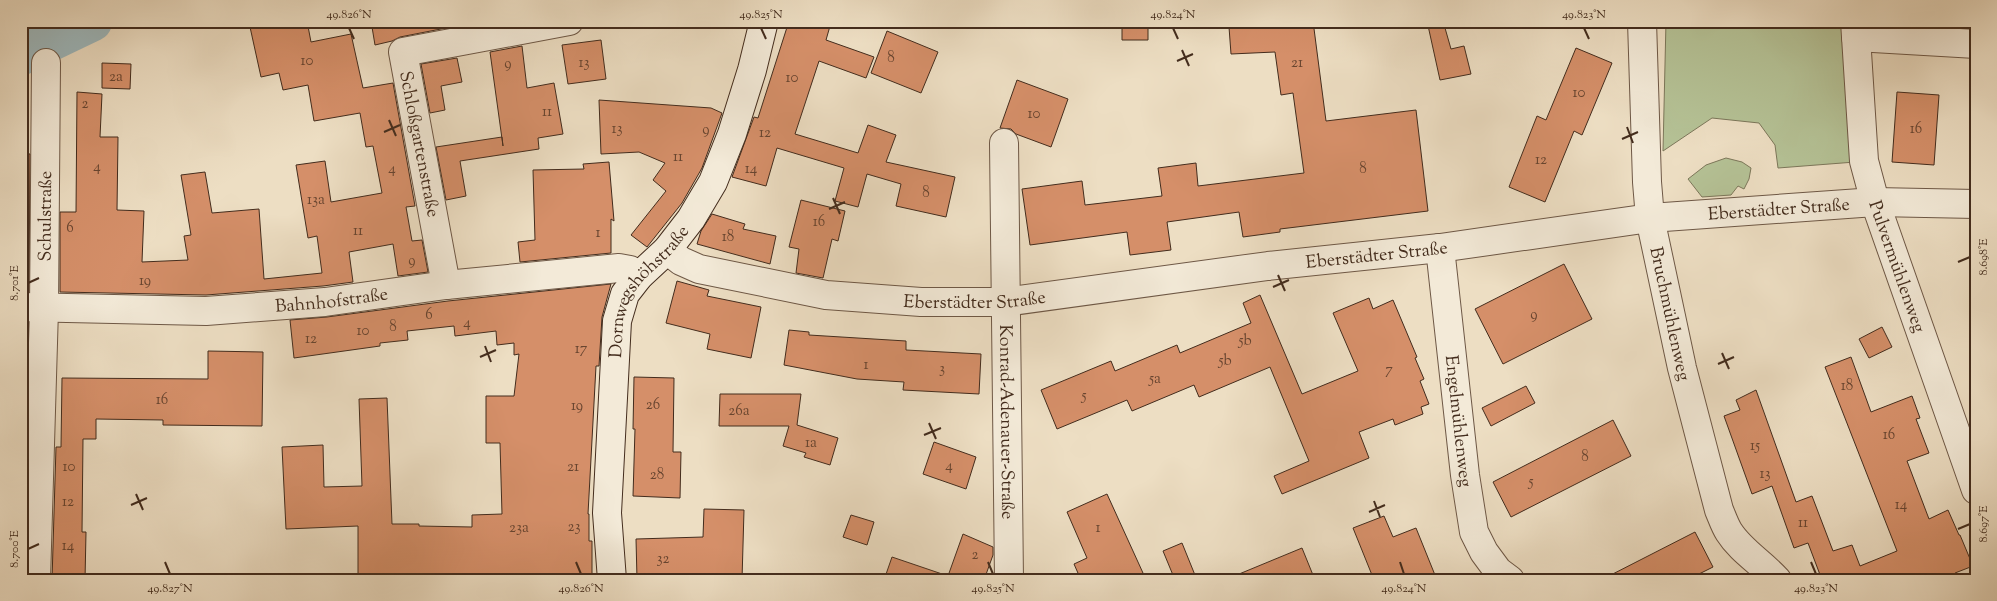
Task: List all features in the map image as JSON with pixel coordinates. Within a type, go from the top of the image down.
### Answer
[{"type":"street","name":"Schloßgartenstraße","points":[[446,285],[403,52],[569,21]]},
{"type":"street","name":"Dornwegshöhstraße","points":[[612,580],[607,513],[617,321],[625,294],[638,276],[667,250],[691,219],[712,182],[732,134],[752,70],[764,21]]},
{"type":"street","name":"Bruchmühlenweg","points":[[1642,21],[1647,182],[1650,218],[1682,368],[1719,510],[1728,532],[1743,549],[1762,564],[1777,580]]},
{"type":"street","name":"Pulvermühlenweg","points":[[1976,44],[1855,29],[1864,161],[1875,202],[1976,490]]},
{"type":"street","name":"Schulstraße","points":[[36,580],[30,443],[32,308],[46,63]]},
{"type":"street","name":"Konrad-Adenauer-Straße","points":[[1004,143],[1009,580]]},
{"type":"street","name":"Eberstädter Straße","points":[[667,250],[681,261],[700,269],[826,295],[921,302],[1005,302],[1268,266],[1440,248],[1650,218],[1875,202],[1976,204]]},
{"type":"street","name":"Engelmühlenweg","points":[[1440,248],[1465,474],[1474,532],[1484,552],[1498,571],[1510,580]]},
{"type":"street","name":"Bahnhofstraße","points":[[32,308],[206,311],[324,302],[446,285],[619,268],[630,270],[638,276]]},
{"type":"green space","points":[[1666,21],[1848,21],[1855,162],[1778,168],[1775,145],[1759,123],[1712,118],[1663,151]]},
{"type":"green space","points":[[1726,158],[1742,162],[1751,168],[1749,179],[1744,189],[1738,186],[1731,195],[1702,197],[1688,179],[1706,165]]},
{"type":"building","points":[[277,21],[307,21],[311,42],[351,34],[363,88],[393,83],[415,206],[406,207],[412,241],[422,240],[428,272],[398,276],[393,244],[349,252],[353,282],[206,295],[60,292],[60,212],[76,212],[77,92],[102,94],[100,137],[118,137],[117,210],[144,211],[142,262],[188,260],[184,236],[191,235],[181,175],[205,172],[212,213],[259,209],[264,279],[322,273],[317,236],[308,238],[296,165],[325,161],[331,202],[382,193],[373,146],[366,147],[360,113],[314,121],[308,85],[283,90],[279,73],[261,77],[250,27]]},
{"type":"building","points":[[371,21],[450,21],[451,27],[400,37],[375,45]]},
{"type":"building","points":[[789,21],[815,21],[830,26],[826,40],[874,57],[866,78],[819,61],[795,134],[858,153],[868,125],[896,135],[886,162],[955,177],[946,217],[896,206],[901,184],[867,174],[858,207],[835,201],[844,168],[777,148],[766,186],[732,177],[754,117],[758,118]]},
{"type":"building","points":[[1122,21],[1148,21],[1148,40],[1122,40]]},
{"type":"building","points":[[1244,21],[1313,21],[1326,121],[1416,110],[1428,211],[1280,229],[1280,232],[1243,237],[1239,212],[1167,222],[1171,250],[1130,255],[1127,232],[1030,245],[1022,189],[1082,181],[1085,205],[1162,196],[1158,168],[1196,163],[1198,186],[1304,173],[1293,93],[1281,95],[1275,52],[1231,54],[1229,27],[1244,26]]},
{"type":"building","points":[[1427,21],[1443,21],[1451,49],[1464,46],[1471,74],[1440,80]]},
{"type":"building","points":[[887,31],[938,52],[921,93],[871,73]]},
{"type":"building","points":[[601,40],[606,79],[568,84],[562,45]]},
{"type":"building","points":[[522,46],[527,88],[554,83],[563,134],[538,138],[539,149],[460,161],[466,196],[446,200],[436,147],[502,137],[490,52]]},
{"type":"building","points":[[1576,48],[1612,63],[1582,135],[1574,131],[1545,202],[1509,187],[1537,116],[1546,120]]},
{"type":"building","points":[[457,58],[462,82],[441,86],[445,110],[430,113],[421,64]]},
{"type":"building","points":[[102,63],[131,64],[130,89],[102,88]]},
{"type":"building","points":[[1017,80],[1068,99],[1051,147],[1016,134],[1011,129],[1000,128]]},
{"type":"building","points":[[1897,92],[1939,95],[1934,165],[1892,162]]},
{"type":"building","points":[[599,100],[711,108],[722,113],[702,168],[682,203],[647,247],[631,235],[666,191],[653,180],[665,163],[639,152],[601,154]]},
{"type":"building","points":[[21,153],[30,154],[29,292],[21,291]]},
{"type":"building","points":[[609,162],[614,221],[611,219],[611,253],[520,262],[518,242],[535,240],[533,170],[584,169],[583,164]]},
{"type":"building","points":[[801,200],[845,211],[838,241],[832,239],[823,278],[796,273],[799,249],[789,247]]},
{"type":"building","points":[[712,214],[745,224],[743,229],[776,236],[770,264],[697,244],[701,231]]},
{"type":"building","points":[[1564,264],[1592,319],[1503,364],[1475,309]]},
{"type":"building","points":[[677,281],[709,290],[707,296],[761,307],[751,358],[707,349],[710,334],[666,323]]},
{"type":"building","points":[[611,284],[602,317],[599,366],[596,366],[588,514],[589,541],[592,541],[592,580],[358,580],[358,526],[286,529],[282,447],[323,445],[324,487],[362,486],[359,399],[387,398],[392,524],[472,527],[472,515],[502,514],[500,443],[486,443],[486,396],[514,396],[519,354],[514,355],[514,343],[497,345],[496,331],[455,336],[454,326],[407,331],[408,340],[380,343],[380,346],[294,358],[290,320]]},
{"type":"building","points":[[1260,295],[1302,394],[1358,371],[1333,313],[1369,298],[1373,309],[1393,300],[1417,357],[1415,358],[1424,379],[1420,381],[1429,404],[1421,407],[1423,414],[1395,425],[1393,419],[1359,432],[1369,458],[1282,494],[1274,476],[1309,461],[1270,367],[1199,397],[1194,385],[1132,411],[1127,400],[1057,429],[1041,390],[1111,361],[1115,371],[1177,345],[1180,353],[1251,323],[1243,303]]},
{"type":"building","points":[[1882,327],[1892,347],[1869,358],[1859,339]]},
{"type":"building","points":[[789,330],[809,332],[809,335],[906,341],[906,350],[981,354],[979,394],[903,390],[904,382],[857,379],[784,365]]},
{"type":"building","points":[[208,351],[263,352],[262,426],[163,425],[163,420],[96,419],[96,439],[83,439],[82,532],[86,532],[85,580],[52,580],[56,447],[61,447],[62,378],[208,379]]},
{"type":"building","points":[[1851,357],[1871,412],[1912,396],[1920,418],[1916,419],[1929,453],[1907,461],[1929,519],[1948,510],[1960,535],[1973,566],[1955,573],[1958,580],[1822,580],[1808,543],[1794,548],[1772,486],[1752,494],[1724,416],[1740,410],[1736,400],[1756,390],[1796,502],[1812,496],[1833,551],[1852,545],[1860,566],[1897,551],[1825,367]]},
{"type":"building","points":[[634,377],[674,378],[673,452],[681,452],[680,498],[633,496]]},
{"type":"building","points":[[1526,386],[1535,403],[1491,426],[1482,408]]},
{"type":"building","points":[[720,394],[801,394],[797,425],[838,438],[830,465],[804,457],[806,453],[783,446],[789,426],[719,426]]},
{"type":"building","points":[[1613,420],[1631,456],[1511,517],[1493,482]]},
{"type":"building","points":[[934,442],[976,457],[966,489],[923,474]]},
{"type":"building","points":[[1107,494],[1143,573],[1130,580],[1081,580],[1074,564],[1087,558],[1067,512]]},
{"type":"building","points":[[704,509],[744,510],[742,580],[702,580],[702,577],[637,579],[636,539],[703,537]]},
{"type":"building","points":[[851,515],[874,522],[867,545],[843,537]]},
{"type":"building","points":[[1384,516],[1393,537],[1416,528],[1437,580],[1374,580],[1353,528]]},
{"type":"building","points":[[1695,532],[1713,567],[1687,580],[1601,580]]},
{"type":"building","points":[[963,534],[993,547],[993,555],[984,580],[884,580],[892,557],[948,576]]},
{"type":"building","points":[[1182,543],[1197,580],[1175,580],[1163,551]]},
{"type":"building","points":[[1302,548],[1315,580],[1227,580],[1227,579]]},
{"type":"waterway","points":[[21,55],[92,21]]}]
